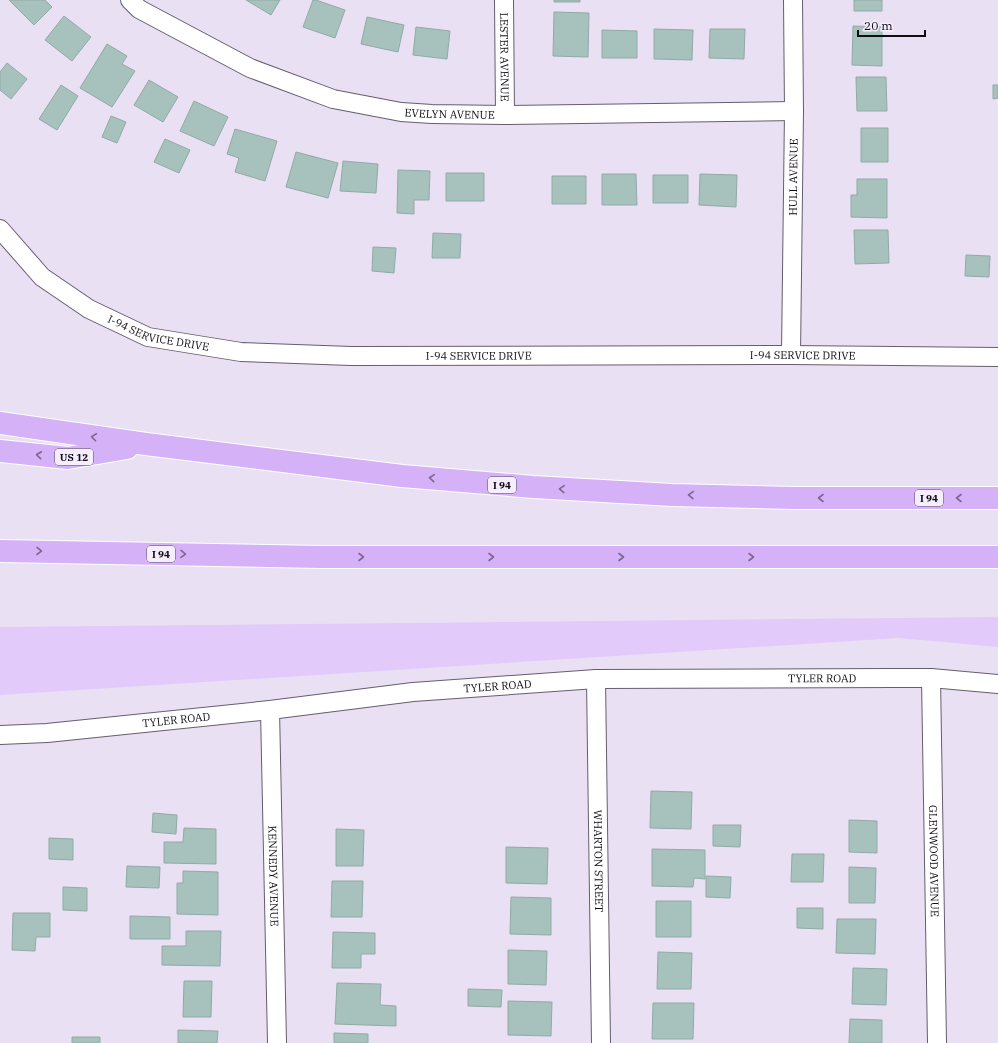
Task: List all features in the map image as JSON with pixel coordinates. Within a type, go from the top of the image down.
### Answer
[{"type":"highway","name":"I 94","points":[[0,423],[146,444],[402,476],[533,487],[672,495],[795,498],[998,498]]},
{"type":"highway","name":"US 12","points":[[0,451],[68,458],[146,444]]},
{"type":"highway","name":"I 94","points":[[0,551],[322,557],[998,557]]},
{"type":"street","name":"EVELYN AVENUE","points":[[130,0],[139,9],[250,68],[333,99],[401,112],[505,115],[794,111]]},
{"type":"street","name":"LESTER AVENUE","points":[[504,0],[505,115]]},
{"type":"street","name":"HULL AVENUE","points":[[791,355],[794,111],[793,0]]},
{"type":"street","name":"I-94 SERVICE DRIVE","points":[[0,229],[42,277],[89,309],[148,337],[233,351],[351,356],[791,355],[998,357]]},
{"type":"street","name":"TYLER ROAD","points":[[0,736],[47,733],[270,710],[413,692],[596,679],[930,678],[998,684]]},
{"type":"street","name":"GLENWOOD AVENUE","points":[[930,678],[937,1043]]},
{"type":"street","name":"WHARTON STREET","points":[[596,679],[602,1043]]},
{"type":"street","name":"KENNEDY AVENUE","points":[[270,710],[277,1043]]},
{"type":"shaded area","points":[[998,617],[998,647],[898,638],[0,695],[0,627]]},
{"type":"building","points":[[9,0],[45,0],[52,7],[34,25]]},
{"type":"building","points":[[246,0],[280,0],[271,15]]},
{"type":"building","points":[[313,0],[345,10],[335,38],[303,27]]},
{"type":"building","points":[[554,0],[580,0],[580,2],[554,2]]},
{"type":"building","points":[[854,0],[882,0],[882,11],[854,11]]},
{"type":"building","points":[[554,12],[589,13],[588,57],[553,56]]},
{"type":"building","points":[[64,16],[91,37],[72,61],[45,40]]},
{"type":"building","points":[[367,17],[404,25],[398,52],[361,44]]},
{"type":"building","points":[[853,26],[882,27],[882,66],[852,65]]},
{"type":"building","points":[[416,27],[450,31],[447,59],[413,55]]},
{"type":"building","points":[[654,29],[693,30],[692,60],[654,59]]},
{"type":"building","points":[[710,29],[745,29],[744,59],[709,58]]},
{"type":"building","points":[[602,30],[637,31],[637,58],[602,58]]},
{"type":"building","points":[[107,44],[127,56],[122,64],[135,71],[112,107],[80,88]]},
{"type":"building","points":[[7,63],[27,79],[11,99],[0,90],[0,72]]},
{"type":"building","points":[[856,77],[886,77],[887,111],[857,111]]},
{"type":"building","points":[[149,80],[178,97],[163,122],[134,105]]},
{"type":"building","points":[[61,85],[78,96],[57,130],[39,119]]},
{"type":"building","points":[[993,85],[998,85],[998,98],[993,99]]},
{"type":"building","points":[[194,101],[228,117],[214,146],[180,131]]},
{"type":"building","points":[[111,116],[126,122],[117,143],[102,137]]},
{"type":"building","points":[[861,128],[888,128],[888,162],[861,162]]},
{"type":"building","points":[[235,129],[277,141],[265,181],[235,172],[239,158],[227,154]]},
{"type":"building","points":[[165,139],[190,150],[179,173],[154,162]]},
{"type":"building","points":[[296,152],[338,163],[328,198],[286,187]]},
{"type":"building","points":[[343,161],[378,164],[376,193],[340,191]]},
{"type":"building","points":[[398,170],[430,171],[429,200],[414,200],[414,214],[397,213]]},
{"type":"building","points":[[446,173],[484,173],[484,201],[446,201]]},
{"type":"building","points":[[602,174],[636,174],[637,205],[602,205]]},
{"type":"building","points":[[700,174],[737,175],[736,207],[699,205]]},
{"type":"building","points":[[653,175],[688,175],[688,203],[653,203]]},
{"type":"building","points":[[552,176],[586,176],[586,204],[552,204]]},
{"type":"building","points":[[857,179],[887,179],[887,218],[851,217],[851,195],[857,195]]},
{"type":"building","points":[[854,230],[888,230],[889,263],[855,264]]},
{"type":"building","points":[[433,233],[461,234],[460,258],[432,258]]},
{"type":"building","points":[[373,247],[396,248],[394,273],[372,271]]},
{"type":"building","points":[[966,255],[990,256],[989,277],[965,276]]},
{"type":"building","points":[[651,791],[692,792],[691,829],[650,828]]},
{"type":"building","points":[[153,813],[177,815],[176,834],[152,832]]},
{"type":"building","points":[[849,820],[877,821],[877,853],[849,852]]},
{"type":"building","points":[[713,825],[741,825],[740,847],[713,846]]},
{"type":"building","points":[[184,828],[216,829],[216,864],[164,863],[164,842],[183,842]]},
{"type":"building","points":[[336,829],[364,830],[363,866],[336,866]]},
{"type":"building","points":[[49,838],[73,839],[73,860],[49,859]]},
{"type":"building","points":[[506,847],[548,848],[547,884],[506,883]]},
{"type":"building","points":[[652,849],[705,850],[705,879],[694,878],[693,887],[652,886]]},
{"type":"building","points":[[792,854],[824,854],[823,882],[791,882]]},
{"type":"building","points":[[127,866],[160,867],[159,888],[126,887]]},
{"type":"building","points":[[849,867],[876,868],[875,903],[849,903]]},
{"type":"building","points":[[183,871],[218,872],[218,915],[177,914],[177,883],[183,883]]},
{"type":"building","points":[[706,876],[731,877],[730,898],[706,897]]},
{"type":"building","points":[[332,881],[363,881],[362,917],[331,917]]},
{"type":"building","points":[[63,887],[87,888],[87,911],[63,910]]},
{"type":"building","points":[[511,897],[551,898],[551,935],[510,934]]},
{"type":"building","points":[[656,901],[691,901],[691,937],[656,937]]},
{"type":"building","points":[[797,908],[823,908],[823,929],[797,928]]},
{"type":"building","points":[[13,913],[50,913],[50,937],[36,937],[35,951],[12,950]]},
{"type":"building","points":[[130,916],[170,917],[170,939],[130,939]]},
{"type":"building","points":[[837,919],[876,919],[875,954],[836,953]]},
{"type":"building","points":[[186,931],[221,931],[220,966],[162,965],[162,946],[186,946]]},
{"type":"building","points":[[333,932],[375,933],[375,954],[361,954],[361,968],[332,968]]},
{"type":"building","points":[[508,950],[547,951],[546,985],[508,984]]},
{"type":"building","points":[[658,952],[692,953],[691,989],[657,989]]},
{"type":"building","points":[[853,968],[887,969],[886,1005],[852,1004]]},
{"type":"building","points":[[184,981],[212,981],[211,1017],[183,1017]]},
{"type":"building","points":[[337,983],[381,984],[380,1005],[396,1006],[396,1026],[335,1024]]},
{"type":"building","points":[[468,989],[502,990],[501,1007],[468,1006]]},
{"type":"building","points":[[508,1001],[552,1002],[551,1036],[508,1035]]},
{"type":"building","points":[[653,1003],[694,1003],[693,1039],[652,1039]]},
{"type":"building","points":[[850,1019],[882,1020],[882,1043],[849,1043]]},
{"type":"building","points":[[178,1030],[218,1031],[217,1043],[178,1043]]},
{"type":"building","points":[[334,1033],[368,1034],[368,1043],[334,1043]]},
{"type":"building","points":[[72,1037],[100,1037],[100,1043],[72,1043]]}]
